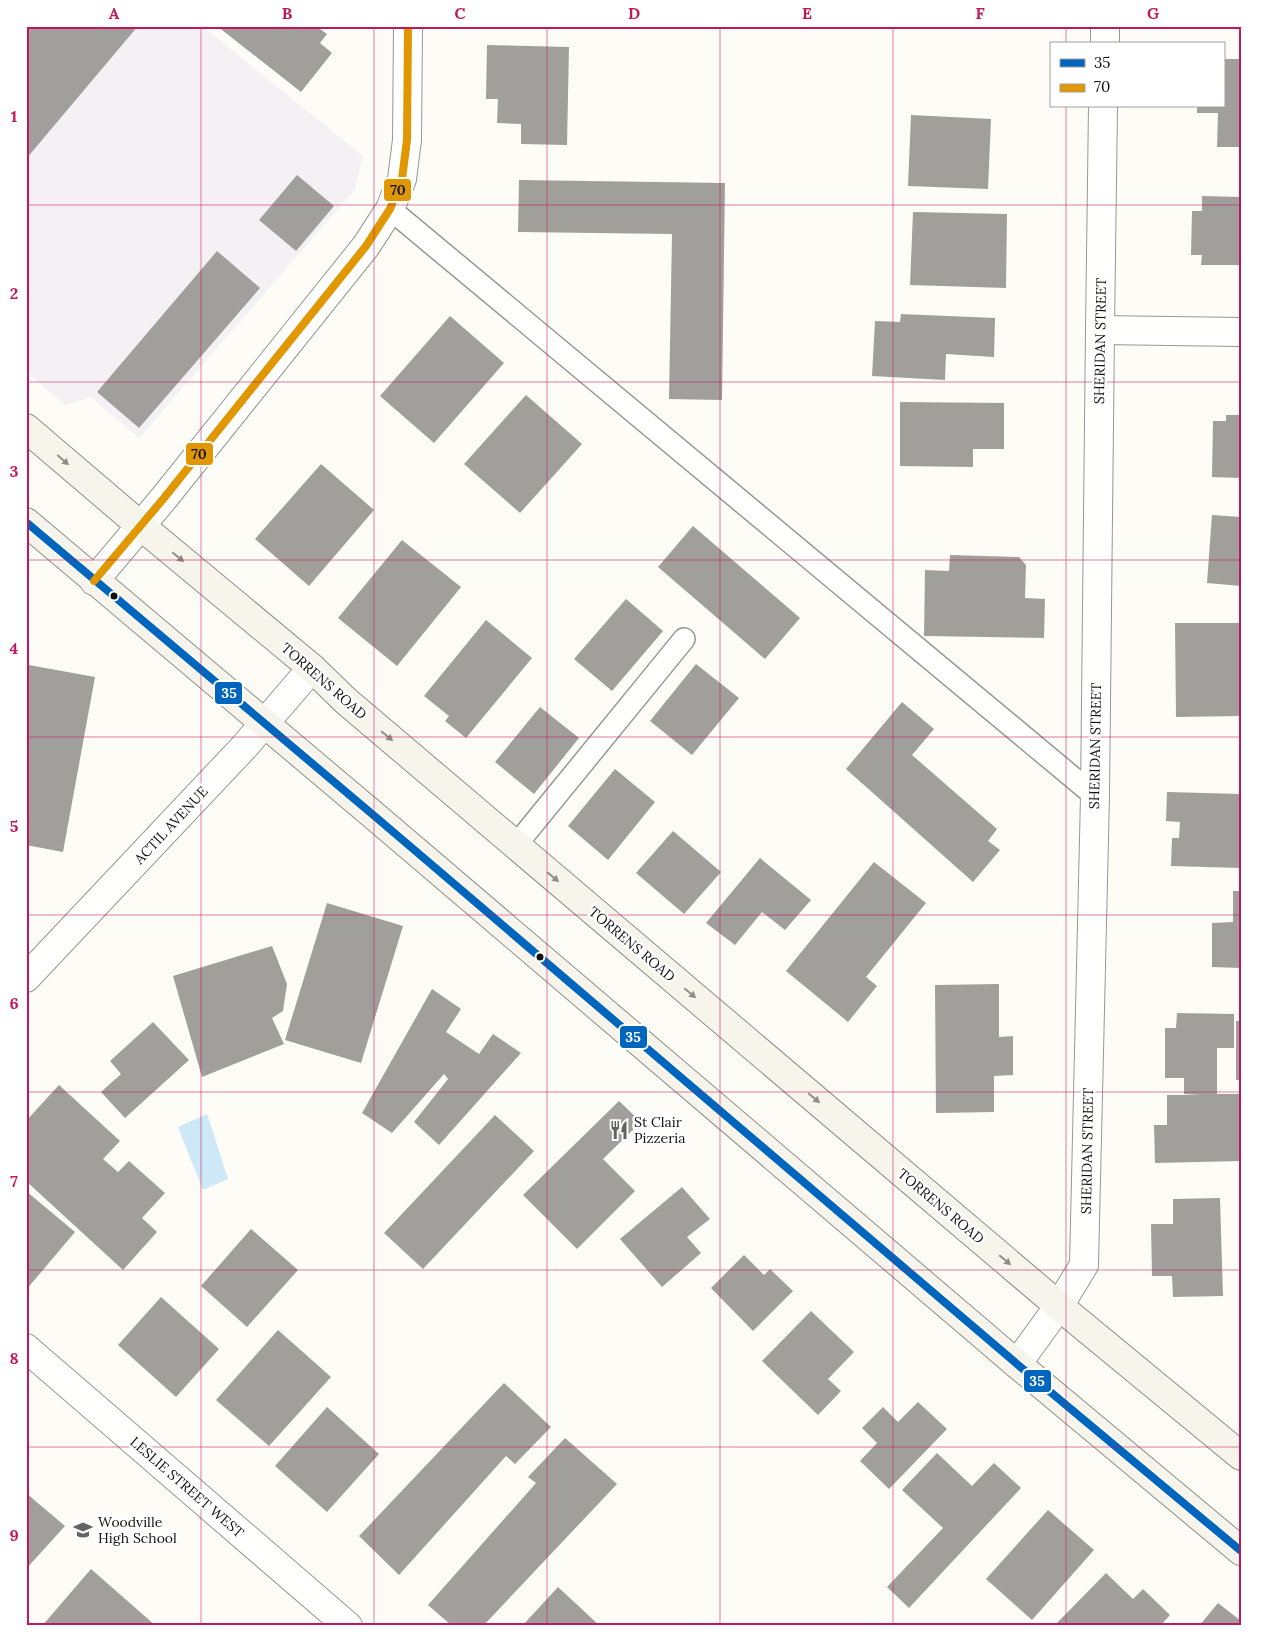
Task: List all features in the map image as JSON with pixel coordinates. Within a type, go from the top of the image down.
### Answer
[{"type":"main road","name":"TORRENS ROAD","points":[[26,428],[312,668],[346,701],[1059,1306],[1241,1456]]},
{"type":"main road","points":[[26,522],[1017,1364],[1241,1551]]},
{"type":"street","points":[[94,581],[141,526],[366,246],[390,209],[402,179],[407,140],[408,26]]},
{"type":"street","points":[[1104,42],[1105,26]]},
{"type":"street","name":"SHERIDAN STREET","points":[[1017,1364],[1059,1306],[1084,1266],[1095,796],[1104,108]]},
{"type":"street","points":[[1100,330],[1241,332]]},
{"type":"street","name":"ACTIL AVENUE","points":[[26,978],[244,747],[312,668]]},
{"type":"street","name":"LESLIE STREET WEST","points":[[26,1348],[348,1626]]},
{"type":"lane","points":[[390,209],[1095,796]]},
{"type":"lane","points":[[516,845],[684,639]]},
{"type":"shaded area","points":[[26,26],[202,26],[363,156],[355,189],[139,438],[91,397],[65,405],[26,372]]},
{"type":"water","points":[[207,1114],[228,1179],[203,1190],[178,1127]]},
{"type":"building","points":[[26,26],[138,26],[26,159]]},
{"type":"building","points":[[217,26],[316,26],[327,34],[320,43],[332,53],[301,92]]},
{"type":"building","points":[[487,45],[569,47],[567,145],[521,144],[521,124],[497,123],[498,99],[486,99]]},
{"type":"building","points":[[1224,59],[1241,59],[1241,147],[1217,147],[1218,113],[1197,113],[1197,108],[1224,108]]},
{"type":"building","points":[[911,115],[991,119],[988,189],[908,186]]},
{"type":"building","points":[[297,175],[334,206],[296,251],[259,220]]},
{"type":"building","points":[[519,180],[725,183],[722,400],[669,399],[672,234],[518,232]]},
{"type":"building","points":[[1202,196],[1241,197],[1241,265],[1201,265],[1202,255],[1191,255],[1192,211],[1202,211]]},
{"type":"building","points":[[913,212],[1007,214],[1006,288],[910,285]]},
{"type":"building","points":[[217,251],[260,288],[139,428],[97,392]]},
{"type":"building","points":[[901,314],[995,318],[994,357],[946,354],[945,380],[872,376],[875,321],[900,322]]},
{"type":"building","points":[[450,316],[504,363],[434,443],[380,396]]},
{"type":"building","points":[[526,395],[582,444],[520,513],[464,464]]},
{"type":"building","points":[[900,402],[1004,403],[1004,449],[973,449],[973,467],[900,466]]},
{"type":"building","points":[[1226,415],[1241,415],[1241,478],[1212,477],[1213,421],[1226,421]]},
{"type":"building","points":[[321,464],[374,510],[309,586],[255,539]]},
{"type":"building","points":[[1212,515],[1241,517],[1241,586],[1207,583]]},
{"type":"building","points":[[693,526],[800,618],[765,659],[658,567]]},
{"type":"building","points":[[402,540],[461,587],[397,666],[338,618]]},
{"type":"building","points":[[950,555],[1019,557],[1026,565],[1025,598],[1045,599],[1044,638],[924,636],[925,570],[949,571]]},
{"type":"building","points":[[626,599],[663,631],[612,691],[574,659]]},
{"type":"building","points":[[486,620],[532,658],[466,738],[445,721],[449,716],[424,696]]},
{"type":"building","points":[[1175,623],[1241,623],[1241,716],[1176,717]]},
{"type":"building","points":[[696,664],[739,698],[692,755],[650,721]]},
{"type":"building","points":[[29,665],[95,677],[63,852],[26,845],[26,677]]},
{"type":"building","points":[[902,702],[934,729],[912,755],[997,829],[988,841],[1000,850],[973,882],[846,769]]},
{"type":"building","points":[[540,707],[579,738],[534,794],[495,762]]},
{"type":"building","points":[[615,769],[655,802],[608,860],[568,826]]},
{"type":"building","points":[[1167,792],[1241,794],[1241,868],[1171,866],[1172,838],[1179,838],[1180,822],[1166,821]]},
{"type":"building","points":[[673,831],[721,872],[684,914],[636,873]]},
{"type":"building","points":[[760,858],[811,900],[785,930],[762,912],[735,945],[706,923]]},
{"type":"building","points":[[874,862],[926,903],[866,977],[877,986],[848,1022],[786,971]]},
{"type":"building","points":[[1233,891],[1241,891],[1241,968],[1212,967],[1212,923],[1233,922]]},
{"type":"building","points":[[327,903],[403,926],[361,1063],[285,1040]]},
{"type":"building","points":[[272,946],[287,984],[283,1011],[272,1018],[284,1044],[202,1077],[173,976]]},
{"type":"building","points":[[999,984],[999,1037],[1013,1036],[1013,1075],[994,1076],[994,1112],[936,1113],[935,985]]},
{"type":"building","points":[[432,989],[461,1009],[446,1032],[479,1054],[493,1034],[521,1053],[439,1145],[414,1122],[448,1079],[444,1074],[392,1133],[362,1113]]},
{"type":"building","points":[[1177,1013],[1234,1014],[1234,1048],[1217,1048],[1217,1094],[1241,1094],[1241,1161],[1155,1163],[1154,1125],[1167,1125],[1167,1095],[1200,1095],[1184,1094],[1184,1078],[1165,1078],[1165,1028],[1176,1028]]},
{"type":"building","points":[[1236,1021],[1241,1021],[1241,1080],[1236,1080]]},
{"type":"building","points":[[153,1022],[189,1060],[125,1118],[101,1092],[121,1074],[110,1061]]},
{"type":"building","points":[[59,1085],[120,1141],[103,1159],[118,1172],[129,1161],[165,1193],[142,1218],[157,1232],[123,1270],[26,1181],[26,1121]]},
{"type":"building","points":[[619,1101],[641,1122],[603,1159],[635,1191],[577,1249],[523,1195]]},
{"type":"building","points":[[495,1115],[534,1151],[423,1269],[384,1233]]},
{"type":"building","points":[[682,1187],[710,1219],[687,1237],[701,1253],[662,1287],[620,1239]]},
{"type":"building","points":[[26,1191],[75,1232],[26,1290]]},
{"type":"building","points":[[1220,1198],[1223,1296],[1173,1297],[1172,1276],[1152,1276],[1151,1224],[1173,1224],[1173,1199]]},
{"type":"building","points":[[251,1229],[298,1270],[247,1327],[201,1286]]},
{"type":"building","points":[[744,1255],[764,1275],[770,1269],[793,1291],[753,1331],[711,1288]]},
{"type":"building","points":[[161,1297],[219,1349],[176,1397],[118,1345]]},
{"type":"building","points":[[811,1311],[854,1352],[828,1379],[841,1391],[818,1415],[762,1361]]},
{"type":"building","points":[[278,1330],[331,1377],[269,1446],[216,1400]]},
{"type":"building","points":[[504,1383],[551,1427],[515,1464],[506,1456],[399,1575],[359,1536]]},
{"type":"building","points":[[918,1402],[947,1429],[889,1489],[860,1461],[877,1443],[862,1428],[883,1407],[898,1422]]},
{"type":"building","points":[[327,1407],[379,1454],[327,1512],[275,1466]]},
{"type":"building","points":[[565,1438],[617,1484],[483,1626],[452,1626],[428,1605],[536,1483],[528,1477]]},
{"type":"building","points":[[937,1453],[972,1486],[994,1463],[1021,1488],[909,1608],[887,1587],[943,1528],[902,1490]]},
{"type":"building","points":[[26,1493],[65,1526],[26,1569]]},
{"type":"building","points":[[1048,1510],[1094,1550],[1032,1620],[986,1579]]},
{"type":"building","points":[[91,1569],[156,1626],[42,1626]]},
{"type":"building","points":[[1106,1573],[1133,1599],[1143,1589],[1170,1615],[1160,1626],[1054,1626]]},
{"type":"building","points":[[558,1587],[600,1626],[522,1626]]},
{"type":"building","points":[[1218,1603],[1241,1621],[1241,1626],[1199,1626]]},
{"type":"transit line","name":"70","points":[[94,581],[164,498],[366,246],[390,209],[402,179],[407,140],[408,26]]},
{"type":"transit line","name":"35","points":[[26,522],[378,819],[1017,1364],[1241,1551]]},
{"type":"place","name":"St Clair Pizzeria","points":[[619,1130]]},
{"type":"place","name":"Woodville High School","points":[[83,1530]]}]
